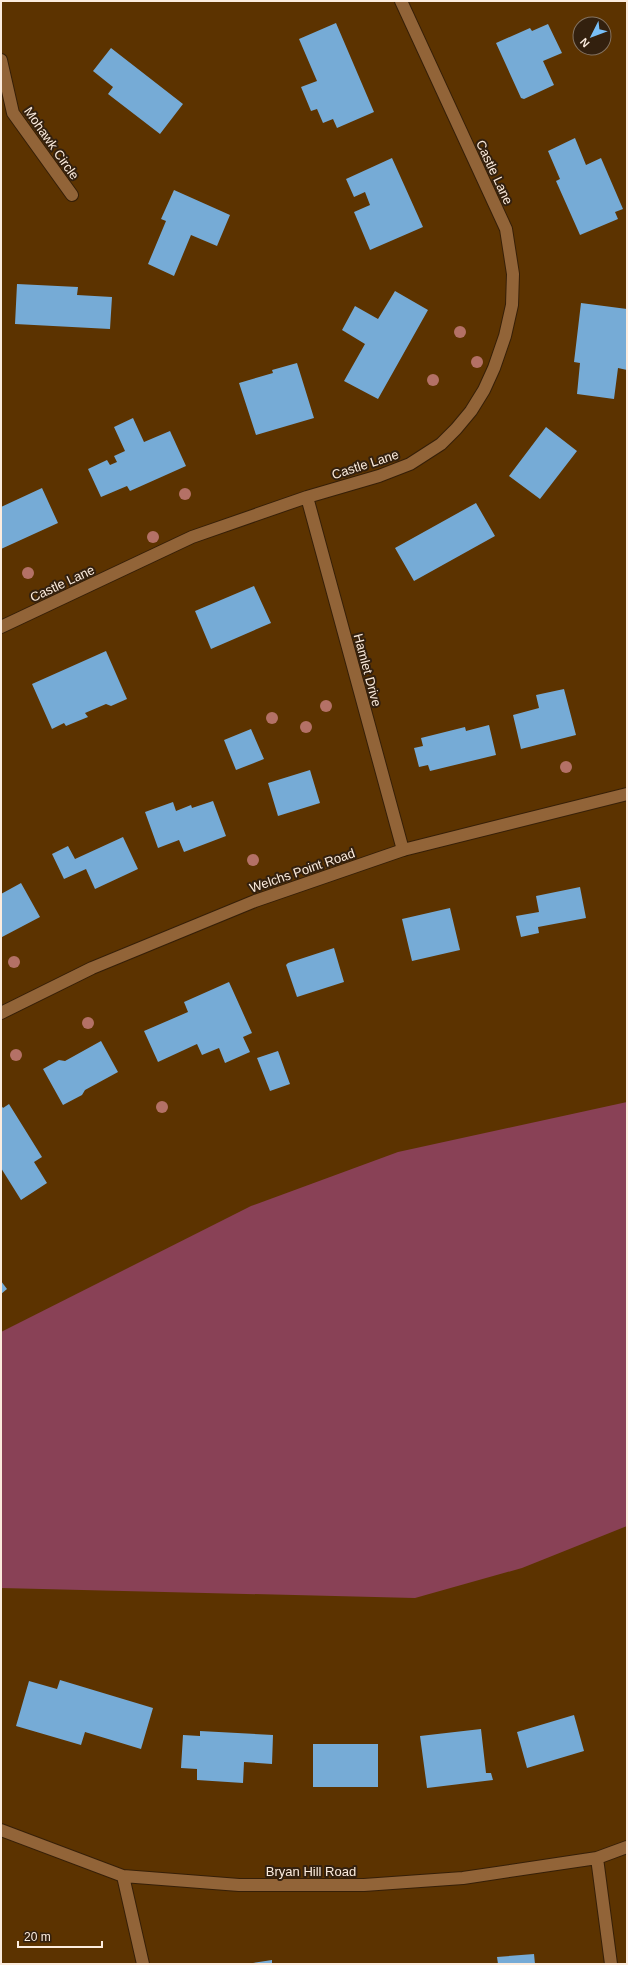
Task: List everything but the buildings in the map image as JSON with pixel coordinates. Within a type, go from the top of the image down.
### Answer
[{"type":"street","name":"Castle Lane","points":[[1,627],[192,537],[307,497],[379,476],[410,464],[440,444],[471,411],[484,390],[501,349],[512,305],[513,274],[506,229],[401,1]]},
{"type":"street","name":"Mohawk Circle","points":[[1,60],[13,113],[72,195]]},
{"type":"street","name":"Hamlet Drive","points":[[307,497],[403,850]]},
{"type":"street","name":"Welchs Point Road","points":[[1,1013],[92,968],[255,901],[403,850],[627,794]]},
{"type":"street","name":"Bryan Hill Road","points":[[1,1830],[123,1876],[239,1885],[364,1885],[463,1878],[597,1858],[627,1848]]},
{"type":"street","points":[[597,1858],[611,1964]]},
{"type":"street","points":[[123,1876],[143,1964]]},
{"type":"shaded area","points":[[627,1102],[627,1526],[522,1568],[415,1598],[1,1588],[1,1332],[251,1206],[398,1152]]}]
